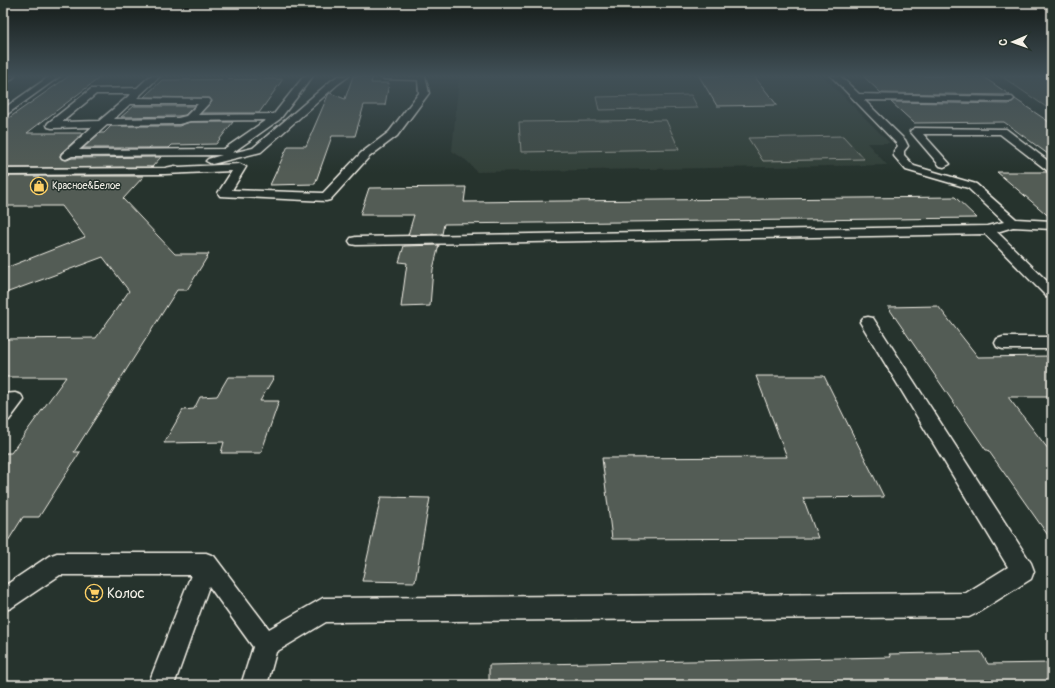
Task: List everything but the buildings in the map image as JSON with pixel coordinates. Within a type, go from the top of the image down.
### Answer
[{"type":"lane","points":[[73,108],[52,125],[179,121],[189,118],[277,117]]},
{"type":"lane","points":[[49,171],[121,108]]},
{"type":"lane","points":[[189,118],[199,108]]},
{"type":"lane","points":[[70,153],[226,152],[277,117],[284,108]]},
{"type":"lane","points":[[165,171],[195,166],[257,150],[305,108]]},
{"type":"lane","points":[[3,172],[165,171],[240,167],[224,193],[326,197],[365,155],[393,134],[413,108]]},
{"type":"lane","points":[[866,108],[901,142],[903,146],[899,151],[899,156],[910,168],[972,186],[1014,223]]},
{"type":"lane","points":[[944,164],[915,132],[1002,131],[1052,169]]},
{"type":"lane","points":[[356,241],[988,230],[1014,223],[1052,225]]},
{"type":"lane","points":[[988,230],[1052,294]]},
{"type":"lane","points":[[254,685],[266,644],[323,610],[969,605],[1023,571],[868,322]]},
{"type":"lane","points":[[1004,343],[1052,342]]},
{"type":"lane","points":[[3,401],[14,400],[3,415]]},
{"type":"lane","points":[[3,600],[57,564],[206,564]]},
{"type":"lane","points":[[206,564],[266,644]]},
{"type":"lane","points":[[161,685],[206,564]]},
{"type":"shaded area","points":[[456,108],[855,108],[890,143],[867,143],[887,165],[477,172],[467,161],[452,151]]},
{"type":"shaded area","points":[[599,108],[693,108],[599,110]]},
{"type":"shaded area","points":[[666,120],[679,149],[521,152],[519,122]]},
{"type":"shaded area","points":[[843,136],[864,159],[763,161],[748,138]]},
{"type":"place","name":"Красное&Белое","points":[[39,186]]},
{"type":"place","name":"Колос","points":[[94,593]]}]
